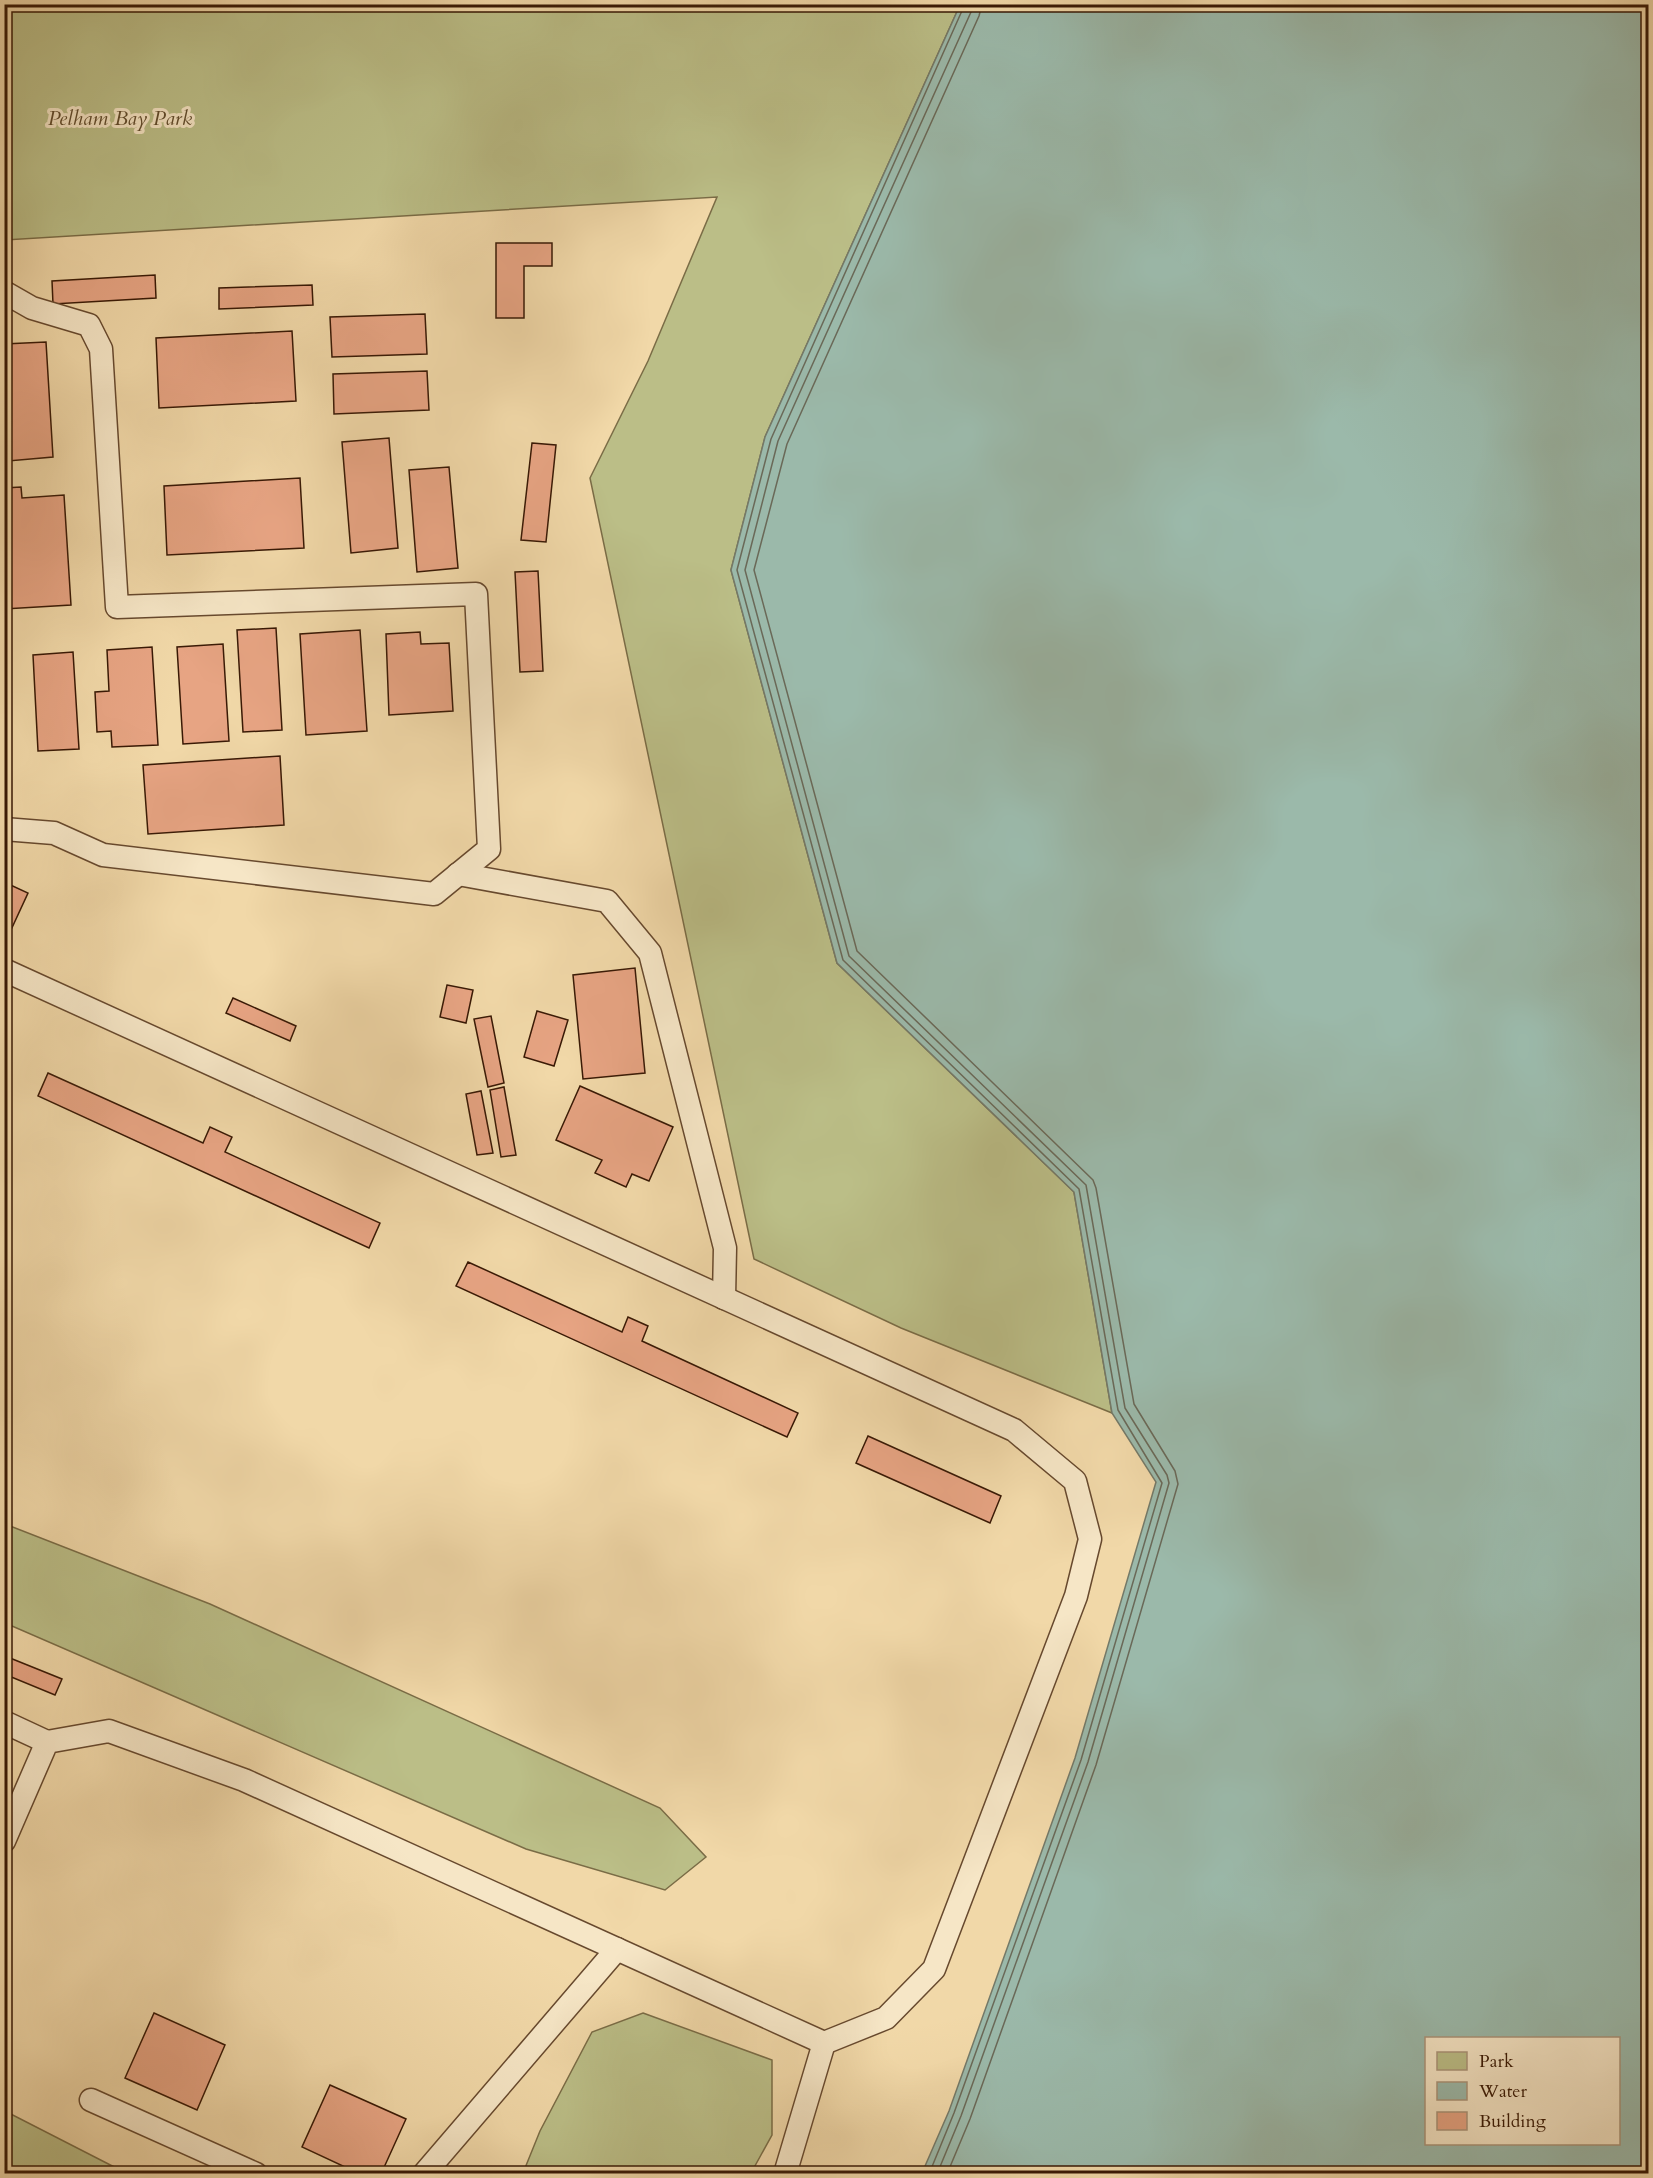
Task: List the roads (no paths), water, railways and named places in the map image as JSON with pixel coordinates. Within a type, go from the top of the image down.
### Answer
[{"type":"lane","points":[[4,292],[32,308],[89,326],[101,349],[117,607],[476,594],[489,849],[434,894],[103,855],[54,833],[4,830]]},
{"type":"lane","points":[[458,874],[607,901],[650,953],[725,1248],[724,1298]]},
{"type":"lane","points":[[4,970],[1014,1430],[1075,1481],[1090,1539],[1076,1596],[934,1969],[886,2018],[824,2043],[244,1780],[109,1731],[46,1742],[4,1722]]},
{"type":"lane","points":[[4,1841],[46,1742]]},
{"type":"lane","points":[[424,2174],[617,1949]]},
{"type":"lane","points":[[785,2174],[824,2043]]},
{"type":"lane","points":[[91,2100],[256,2174]]},
{"type":"water","points":[[960,5],[1648,5],[1648,2173],[922,2173],[949,2111],[1075,1758],[1156,1482],[1112,1413],[1074,1192],[837,963],[731,570],[765,437]]},
{"type":"park label","name":"Pelham Bay Park","points":[[120,118]]}]
